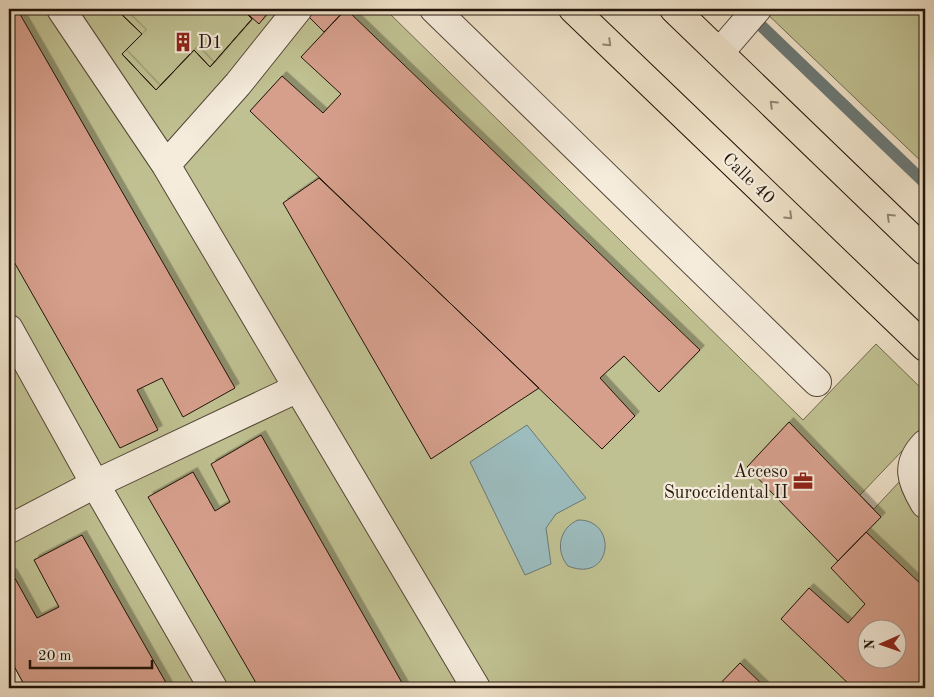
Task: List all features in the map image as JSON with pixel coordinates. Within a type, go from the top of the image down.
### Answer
[{"type":"main road","name":"Calle 40","points":[[573,9],[925,347]]},
{"type":"main road","points":[[674,9],[925,251]]},
{"type":"street","points":[[61,9],[166,165],[476,688]]},
{"type":"street","points":[[166,165],[238,84],[298,9]]},
{"type":"street","points":[[434,9],[817,382]]},
{"type":"street","points":[[720,52],[757,9]]},
{"type":"street","points":[[9,329],[95,484],[213,688]]},
{"type":"street","points":[[9,529],[95,484],[298,388]]},
{"type":"street","points":[[925,444],[915,454],[911,470],[916,490],[925,504]]},
{"type":"green space","points":[[9,9],[385,9],[803,420],[876,344],[925,392],[925,427],[860,495],[874,509],[925,454],[925,688],[26,688],[9,657]]},
{"type":"green space","points":[[762,9],[925,9],[925,165]]},
{"type":"water","points":[[527,425],[586,498],[556,514],[546,528],[551,564],[525,575],[470,462]]},
{"type":"water","points":[[578,520],[591,522],[600,529],[604,539],[605,549],[601,559],[594,566],[583,569],[568,566],[561,554],[560,547],[563,534],[567,528]]},
{"type":"building","points":[[9,9],[17,9],[235,388],[183,417],[162,378],[137,390],[158,430],[120,448],[9,253]]},
{"type":"building","name":"D1","points":[[116,9],[242,9],[252,19],[210,67],[194,50],[156,90],[122,54],[142,34]]},
{"type":"building","name":"D1","points":[[116,9],[242,9],[252,19],[210,67],[194,50],[156,90],[122,54],[142,34]]},
{"type":"building","points":[[242,9],[271,9],[259,24]]},
{"type":"building","points":[[301,9],[346,9],[324,32]]},
{"type":"building","points":[[346,9],[700,350],[659,392],[624,356],[600,378],[635,416],[602,449],[250,111],[282,76],[323,113],[341,94],[301,57]]},
{"type":"building","points":[[319,178],[539,388],[431,459],[283,203]]},
{"type":"building","name":"Acceso Suroccidental II","points":[[789,422],[881,517],[838,561],[747,467]]},
{"type":"building","points":[[261,435],[405,688],[259,688],[148,497],[193,472],[215,511],[230,502],[211,464]]},
{"type":"building","points":[[866,532],[925,588],[925,688],[853,688],[781,619],[809,588],[848,623],[865,604],[831,568]]},
{"type":"building","points":[[82,535],[169,688],[26,688],[9,657],[9,575],[12,573],[37,618],[59,607],[34,560]]},
{"type":"building","points":[[740,663],[766,688],[716,688]]},
{"type":"waterway","points":[[752,17],[925,183]]},
{"type":"place","name":"D1","points":[[183,42]]},
{"type":"place","name":"Acceso Suroccidental II","points":[[803,481]]}]
